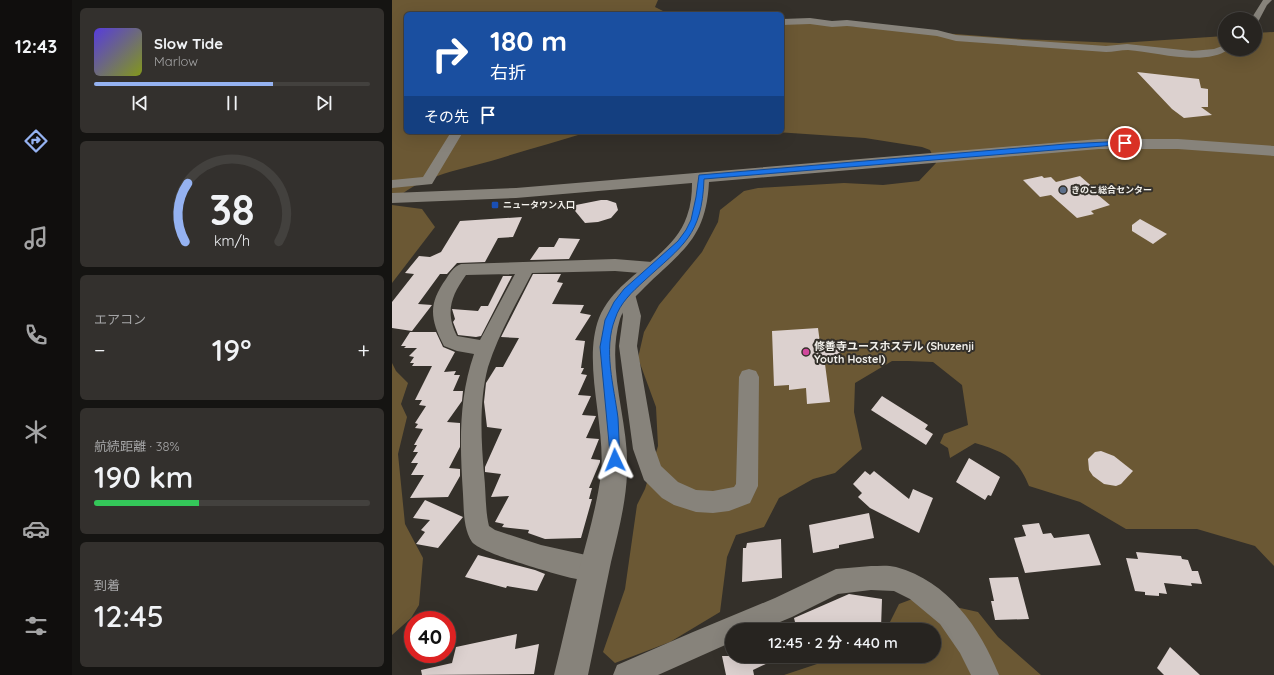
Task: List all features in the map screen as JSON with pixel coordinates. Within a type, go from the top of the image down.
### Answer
[{"type":"street","points":[[1259,12],[1263,4],[1268,0]]},
{"type":"street","points":[[784,22],[810,21],[832,24],[847,23],[927,31],[962,39],[1106,49],[1122,47],[1169,52],[1218,52]]},
{"type":"street","points":[[392,184],[427,180],[456,134]]},
{"type":"street","points":[[392,198],[516,193],[1099,144],[1171,144],[1274,151]]},
{"type":"street","points":[[570,675],[595,569],[615,473],[613,426],[604,347],[610,320],[617,305],[627,291],[681,242],[690,230],[695,220],[700,197],[701,177]]},
{"type":"street","points":[[487,348],[457,344],[450,341],[440,312],[442,299],[461,270],[615,265],[652,268]]},
{"type":"street","points":[[527,267],[487,348],[475,383],[472,441],[477,524],[481,534],[488,539],[542,558],[571,566],[595,569]]},
{"type":"street","points":[[627,291],[632,316],[628,346],[644,449],[652,474],[670,490],[682,497],[696,501],[713,502],[729,500],[742,494],[747,486],[749,377]]},
{"type":"street","points":[[627,675],[702,641],[783,608],[836,582],[870,578],[895,579],[919,590],[949,615],[970,643],[985,675]]},
{"type":"shaded area","points":[[392,0],[658,0],[655,7],[665,12],[404,12],[404,134],[581,134],[426,180],[402,194],[392,203]]},
{"type":"shaded area","points":[[784,21],[1022,39],[1119,43],[1218,36],[1218,56],[1262,56],[1262,33],[1274,32],[1274,566],[1255,546],[1197,529],[1126,529],[1080,502],[1029,486],[1020,468],[1014,462],[1002,453],[985,446],[975,443],[950,458],[948,448],[940,443],[944,434],[968,425],[962,385],[933,362],[892,361],[855,383],[854,412],[862,449],[835,473],[813,479],[779,498],[764,527],[736,535],[727,557],[720,612],[670,642],[615,663],[603,652],[625,589],[637,505],[645,489],[658,446],[656,407],[638,358],[644,332],[659,305],[702,252],[718,222],[720,210],[744,191],[758,188],[844,183],[883,185],[919,181],[936,163],[930,150],[922,147],[865,138],[784,133]]},
{"type":"shaded area","points":[[392,205],[422,209],[435,227],[392,283]]},
{"type":"shaded area","points":[[392,363],[396,371],[408,383],[401,404],[407,417],[398,454],[405,524],[423,558],[419,605],[415,611],[404,611],[404,624],[392,635]]},
{"type":"shaded area","points":[[915,598],[978,612],[998,637],[1041,675],[784,675],[820,663],[941,663],[941,623],[890,623],[899,604]]},
{"type":"building","points":[[1137,72],[1199,79],[1201,88],[1208,89],[1208,107],[1201,107],[1212,115],[1184,118],[1172,109]]},
{"type":"building","points":[[1042,176],[1044,178],[1051,177],[1056,182],[1080,176],[1096,190],[1092,190],[1110,205],[1091,211],[1094,214],[1077,218],[1051,195],[1040,197],[1023,180]]},
{"type":"building","points":[[601,200],[616,203],[618,210],[611,218],[598,222],[585,223],[571,206]]},
{"type":"building","points":[[522,217],[513,237],[498,238],[485,262],[457,263],[447,274],[440,274],[418,304],[432,305],[412,331],[392,328],[392,302],[414,274],[405,273],[419,256],[430,257],[441,252],[460,221]]},
{"type":"building","points":[[1140,219],[1167,234],[1153,244],[1132,231],[1132,225]]},
{"type":"building","points":[[559,238],[580,239],[569,259],[530,260],[539,247],[554,247]]},
{"type":"building","points":[[533,274],[561,274],[557,282],[563,283],[552,304],[584,305],[580,313],[591,315],[575,340],[585,341],[581,368],[584,368],[581,374],[587,375],[578,395],[591,396],[582,415],[596,416],[586,438],[599,439],[591,459],[600,460],[600,462],[589,488],[592,488],[589,499],[592,499],[581,538],[545,539],[528,533],[529,530],[502,527],[504,524],[495,522],[509,496],[491,497],[501,474],[485,472],[485,467],[502,429],[487,427],[484,402],[486,383],[496,367],[503,367],[519,338],[501,337]]},
{"type":"building","points":[[503,276],[512,276],[481,336],[476,337],[458,335],[453,322],[455,319],[452,309],[478,311],[481,306],[488,306]]},
{"type":"building","points":[[818,328],[820,343],[838,342],[841,363],[825,364],[830,402],[807,404],[806,388],[789,390],[789,385],[774,386],[772,331]]},
{"type":"building","points":[[410,332],[436,332],[443,347],[455,352],[444,372],[456,371],[454,375],[460,375],[453,391],[463,391],[462,401],[447,422],[460,423],[460,447],[449,468],[460,469],[460,476],[448,497],[410,498],[424,475],[411,475],[418,463],[411,463],[418,452],[413,452],[417,445],[414,445],[423,429],[415,428],[418,424],[415,423],[426,406],[419,405],[422,400],[415,400],[432,366],[412,366],[414,363],[410,363],[414,357],[409,356],[417,348],[404,348],[406,346],[401,346]]},
{"type":"building","points":[[882,396],[928,425],[925,429],[933,434],[926,445],[871,410]]},
{"type":"building","points":[[1101,451],[1114,456],[1133,471],[1121,484],[1116,486],[1104,484],[1093,476],[1089,470],[1088,459],[1095,452]]},
{"type":"building","points":[[969,458],[1000,477],[991,496],[988,495],[985,500],[956,482]]},
{"type":"building","points":[[865,471],[870,475],[874,471],[909,499],[913,489],[933,498],[919,533],[870,508],[858,497],[862,493],[853,484]]},
{"type":"building","points":[[425,500],[463,517],[438,548],[416,544],[425,532],[421,530],[430,520],[413,518]]},
{"type":"building","points":[[869,513],[874,538],[839,545],[839,548],[813,553],[809,525]]},
{"type":"building","points":[[1039,523],[1043,534],[1051,533],[1054,538],[1089,534],[1101,565],[1025,573],[1014,538],[1026,536],[1022,525]]},
{"type":"building","points":[[781,539],[782,578],[742,582],[743,548],[746,548],[747,543]]},
{"type":"building","points":[[1136,552],[1181,556],[1182,559],[1188,560],[1192,571],[1198,571],[1202,584],[1191,583],[1192,586],[1164,583],[1167,594],[1159,593],[1159,596],[1145,595],[1145,592],[1135,591],[1126,558],[1138,559]]},
{"type":"building","points":[[478,555],[545,574],[537,591],[507,586],[506,588],[465,577]]},
{"type":"building","points":[[1018,577],[1029,619],[995,620],[991,601],[994,601],[989,578]]},
{"type":"building","points":[[849,594],[882,599],[881,623],[795,623],[794,618]]},
{"type":"building","points":[[517,634],[515,649],[539,644],[534,674],[422,675],[421,670],[456,663],[456,647]]},
{"type":"building","points":[[1170,647],[1200,675],[1164,675],[1157,668]]},
{"type":"building","points":[[722,656],[725,656],[725,663],[768,663],[753,670],[754,675],[726,675]]},
{"type":"place","name":"きのこ総合センター","points":[[1063,190]]},
{"type":"place","name":"ニュータウン入口","points":[[495,205]]},
{"type":"place","name":"修善寺ユースホステル (Shuzenji Youth Hostel)","points":[[806,352]]},
{"type":"route","points":[[615,460],[604,347],[610,320],[617,305],[627,291],[681,242],[690,230],[695,220],[700,197],[701,177],[1066,146],[1125,143]]}]
